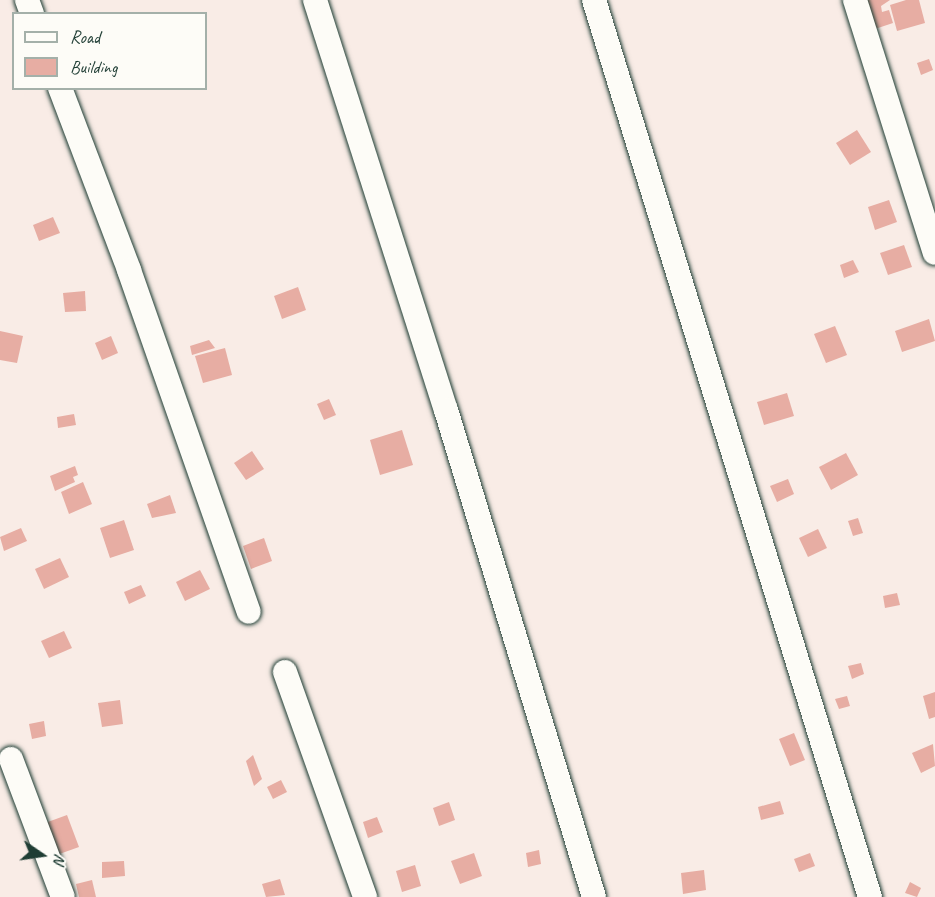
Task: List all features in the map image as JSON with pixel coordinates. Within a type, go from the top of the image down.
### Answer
[{"type":"street","points":[[315,0],[446,410],[594,897]]},
{"type":"street","points":[[594,0],[870,897]]},
{"type":"street","points":[[855,0],[935,253]]},
{"type":"street","points":[[61,90],[129,270],[249,612]]},
{"type":"street","points":[[285,672],[365,897]]},
{"type":"street","points":[[11,759],[63,897]]},
{"type":"building","points":[[865,0],[890,0],[881,6],[882,12],[889,10],[893,23],[875,29]]},
{"type":"building","points":[[906,0],[919,0],[925,23],[897,31],[890,5]]},
{"type":"building","points":[[929,59],[933,70],[921,75],[917,63]]},
{"type":"building","points":[[857,130],[871,152],[850,165],[836,143]]},
{"type":"building","points":[[889,200],[897,222],[875,230],[868,207]]},
{"type":"building","points":[[53,217],[60,233],[39,241],[33,225]]},
{"type":"building","points":[[904,245],[912,267],[888,275],[880,253]]},
{"type":"building","points":[[853,260],[859,272],[844,278],[840,265]]},
{"type":"building","points":[[298,287],[306,310],[282,319],[274,296]]},
{"type":"building","points":[[85,291],[86,311],[65,312],[63,293]]},
{"type":"building","points":[[929,319],[935,341],[902,352],[895,331]]},
{"type":"building","points":[[835,326],[847,355],[826,363],[814,334]]},
{"type":"building","points":[[0,331],[23,336],[17,363],[0,360]]},
{"type":"building","points":[[111,336],[118,353],[102,360],[95,343]]},
{"type":"building","points":[[209,340],[215,348],[192,355],[190,346]]},
{"type":"building","points":[[225,348],[232,375],[203,383],[195,356]]},
{"type":"building","points":[[787,393],[794,416],[764,425],[757,402]]},
{"type":"building","points":[[329,399],[336,415],[324,420],[317,404]]},
{"type":"building","points":[[74,414],[76,425],[58,428],[57,417]]},
{"type":"building","points":[[402,430],[413,465],[380,475],[370,440]]},
{"type":"building","points":[[252,451],[264,469],[246,480],[234,463]]},
{"type":"building","points":[[846,453],[858,475],[831,490],[819,467]]},
{"type":"building","points":[[75,466],[78,475],[73,477],[75,482],[55,491],[50,476]]},
{"type":"building","points":[[788,479],[794,494],[777,502],[770,486]]},
{"type":"building","points":[[83,482],[92,504],[69,514],[61,492]]},
{"type":"building","points":[[170,495],[176,513],[152,518],[147,504]]},
{"type":"building","points":[[858,518],[863,533],[853,536],[848,521]]},
{"type":"building","points":[[124,520],[134,550],[110,558],[100,528]]},
{"type":"building","points":[[21,528],[27,541],[4,551],[0,537]]},
{"type":"building","points":[[818,529],[827,548],[808,557],[799,538]]},
{"type":"building","points":[[264,538],[272,561],[251,569],[243,546]]},
{"type":"building","points":[[60,558],[69,577],[44,589],[35,569]]},
{"type":"building","points":[[200,570],[210,589],[185,601],[176,582]]},
{"type":"building","points":[[141,585],[146,596],[129,604],[124,592]]},
{"type":"building","points":[[897,593],[900,605],[885,608],[883,596]]},
{"type":"building","points":[[64,631],[72,648],[49,658],[41,641]]},
{"type":"building","points":[[861,663],[864,674],[852,679],[848,666]]},
{"type":"building","points":[[935,692],[935,717],[929,719],[923,696]]},
{"type":"building","points":[[847,696],[850,706],[839,709],[835,699]]},
{"type":"building","points":[[120,700],[123,724],[102,727],[98,703]]},
{"type":"building","points":[[44,721],[46,736],[32,739],[29,724]]},
{"type":"building","points":[[794,733],[805,760],[790,766],[779,739]]},
{"type":"building","points":[[933,744],[935,766],[921,773],[912,753]]},
{"type":"building","points":[[253,755],[262,779],[254,786],[246,761]]},
{"type":"building","points":[[281,780],[287,792],[273,799],[267,787]]},
{"type":"building","points":[[780,801],[784,814],[761,820],[758,807]]},
{"type":"building","points":[[449,802],[455,820],[439,826],[433,808]]},
{"type":"building","points":[[67,815],[79,847],[37,862],[45,823]]},
{"type":"building","points":[[377,817],[383,832],[368,838],[363,822]]},
{"type":"building","points":[[539,850],[541,864],[528,867],[526,853]]},
{"type":"building","points":[[474,853],[482,876],[460,884],[451,861]]},
{"type":"building","points":[[810,853],[815,866],[799,872],[794,859]]},
{"type":"building","points":[[124,861],[125,876],[102,878],[102,862]]},
{"type":"building","points":[[415,865],[421,886],[402,892],[396,871]]},
{"type":"building","points":[[704,870],[706,890],[683,894],[681,873]]},
{"type":"building","points":[[280,879],[285,895],[266,897],[262,884]]},
{"type":"building","points":[[92,880],[96,897],[79,897],[76,884]]},
{"type":"building","points":[[910,882],[921,888],[917,897],[905,893]]}]
